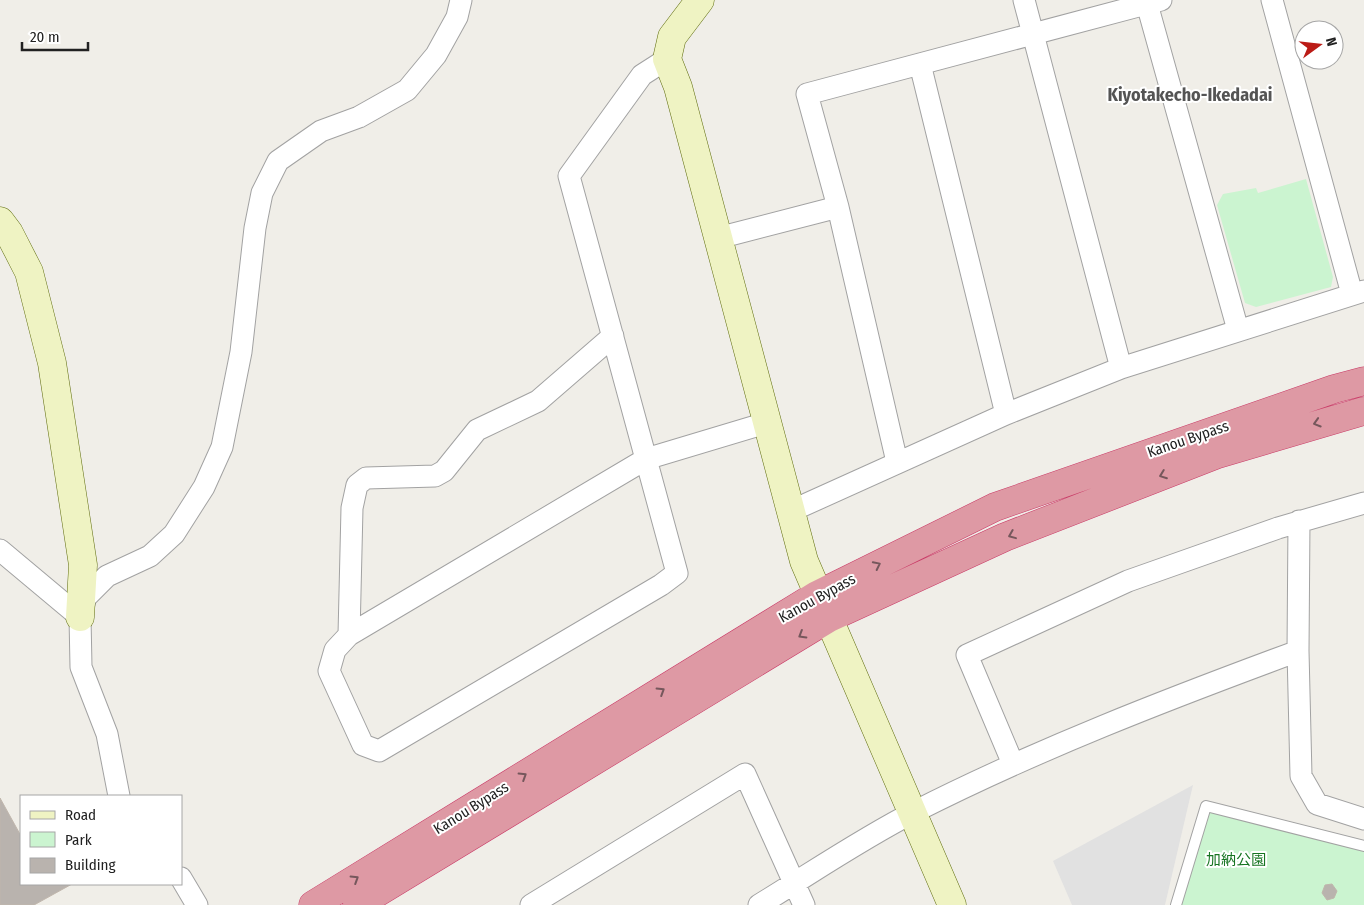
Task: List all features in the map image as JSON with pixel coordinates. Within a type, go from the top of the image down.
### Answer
[{"type":"highway","name":"Kanou Bypass","points":[[313,905],[995,507],[1307,398],[1364,381]]},
{"type":"highway","name":"Kanou Bypass","points":[[356,905],[823,607],[1218,454],[1364,411]]},
{"type":"street","points":[[80,617],[86,597],[107,576],[150,556],[174,534],[204,487],[222,447],[241,352],[255,228],[262,193],[278,161],[321,131],[359,117],[407,90],[436,55],[456,16],[461,0]]},
{"type":"street","points":[[700,0],[672,37],[667,59],[678,87],[804,561],[952,905]]},
{"type":"street","points":[[1024,0],[1121,368]]},
{"type":"street","points":[[791,511],[1006,414],[1121,368],[1358,292],[1272,0]]},
{"type":"street","points":[[897,462],[838,207],[807,94],[1154,2],[1238,330]]},
{"type":"street","points":[[667,59],[642,75],[569,176],[613,336],[646,459],[676,573],[661,585],[379,751],[364,745],[329,671],[335,650],[349,635],[646,459],[766,423]]},
{"type":"street","points":[[920,64],[1006,414]]},
{"type":"street","points":[[718,238],[838,207]]},
{"type":"street","points":[[0,221],[9,233],[29,272],[52,364],[83,565],[80,617],[81,667],[107,734],[119,795]]},
{"type":"street","points":[[349,635],[352,508],[357,485],[366,478],[435,476],[444,471],[477,430],[538,401],[613,336]]},
{"type":"street","points":[[1013,764],[967,655],[1128,581],[1299,521],[1364,504]]},
{"type":"street","points":[[1299,521],[1298,650],[1301,776],[1317,804],[1364,818]]},
{"type":"street","points":[[0,550],[80,617]]},
{"type":"street","points":[[758,905],[912,813],[1013,764],[1183,694],[1298,650]]},
{"type":"street","points":[[532,905],[745,774],[804,905]]},
{"type":"street","points":[[182,880],[197,905]]},
{"type":"lane","points":[[1176,905],[1206,806],[1364,846]]},
{"type":"green space","points":[[1306,179],[1333,277],[1331,287],[1256,307],[1245,303],[1217,205],[1223,194],[1256,188],[1258,193]]},
{"type":"green space","name":"加納公園","points":[[1206,806],[1364,846],[1364,905],[1176,905]]},
{"type":"shaded area","points":[[1193,785],[1165,905],[1072,905],[1053,861]]},
{"type":"building","points":[[0,798],[20,834],[20,885],[70,885],[34,905],[0,905]]},
{"type":"building","points":[[1332,884],[1337,891],[1334,898],[1327,900],[1322,893],[1325,885]]},
{"type":"district","name":"Kiyotakecho-Ikedadai","points":[[1190,95]]}]
